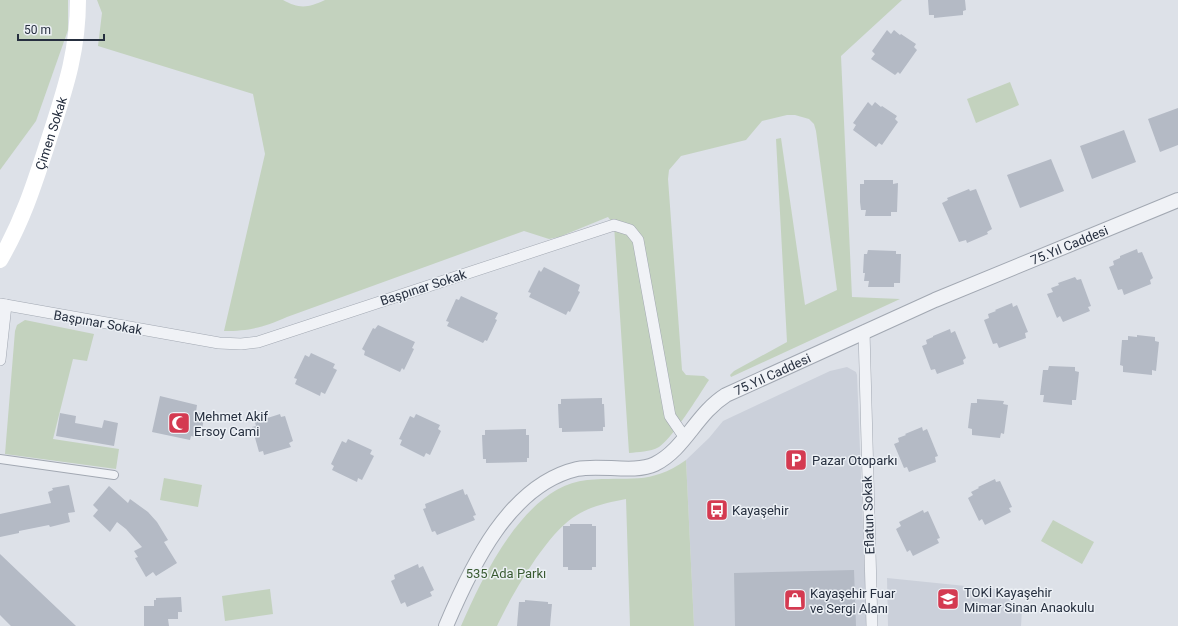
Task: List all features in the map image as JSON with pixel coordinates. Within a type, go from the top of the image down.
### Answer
[{"type":"main road","name":"Çimen Sokak","points":[[0,260],[16,232],[26,208],[67,84],[75,50],[78,0]]},
{"type":"street","name":"75.Yıl Caddesi","points":[[446,626],[471,570],[506,518],[532,490],[551,478],[593,466],[632,468],[649,466],[664,458],[685,438],[701,415],[713,403],[726,395],[935,300],[1178,200]]},
{"type":"street","name":"Başpınar Sokak","points":[[3,305],[219,343],[241,344],[258,342],[614,225],[630,230],[638,240],[670,416],[685,438]]},
{"type":"street","points":[[0,360],[3,305]]},
{"type":"street","name":"Eflatun Sokak","points":[[864,331],[872,626]]},
{"type":"street","points":[[0,459],[114,475]]},
{"type":"shaded area","points":[[847,367],[856,372],[857,375],[867,626],[694,626],[686,460],[709,438],[723,421],[830,371]]},
{"type":"shaded area","name":"TOKİ Kayaşehir Mimar Sinan Anaokulu","points":[[887,578],[995,589],[1022,609],[1021,626],[888,626]]},
{"type":"green space","points":[[0,0],[68,0],[68,30],[36,121],[0,170]]},
{"type":"green space","points":[[97,0],[283,0],[294,5],[308,6],[325,0],[902,0],[841,56],[852,297],[900,299],[731,377],[730,375],[734,371],[787,342],[776,139],[781,138],[805,305],[837,290],[814,124],[809,119],[795,115],[787,115],[762,121],[746,140],[681,156],[669,170],[668,179],[682,370],[686,375],[704,376],[709,380],[672,434],[655,449],[644,452],[629,453],[614,225],[608,217],[559,237],[549,239],[524,231],[257,328],[224,331],[265,154],[253,94],[98,46],[102,13]]},
{"type":"green space","points":[[1010,82],[1019,105],[976,123],[967,99]]},
{"type":"green space","points":[[25,320],[94,334],[87,361],[73,359],[53,439],[119,449],[116,469],[5,454],[15,331],[17,325]]},
{"type":"green space","name":"535 Ada Parkı","points":[[686,460],[694,626],[630,626],[626,499],[588,509],[566,523],[554,535],[531,565],[511,598],[497,626],[461,626],[494,559],[509,536],[544,498],[565,486],[587,480],[638,478],[661,474]]},
{"type":"green space","points":[[164,478],[202,485],[198,507],[160,500]]},
{"type":"green space","points":[[1053,520],[1094,542],[1082,564],[1041,541]]},
{"type":"green space","points":[[270,589],[273,614],[225,621],[222,596]]},
{"type":"building","points":[[928,0],[965,0],[966,10],[963,11],[963,15],[934,18],[934,15],[929,15]]},
{"type":"building","points":[[887,30],[891,34],[894,30],[916,44],[914,47],[917,50],[900,74],[898,72],[895,75],[871,59],[875,54],[872,51]]},
{"type":"building","points":[[868,102],[872,106],[875,102],[897,116],[895,119],[898,122],[882,145],[879,143],[876,147],[853,130],[856,125],[853,123]]},
{"type":"building","points":[[1178,108],[1178,145],[1160,152],[1148,119]]},
{"type":"building","points":[[1124,130],[1136,162],[1092,179],[1080,146]]},
{"type":"building","points":[[1051,159],[1064,191],[1020,208],[1007,175]]},
{"type":"building","points":[[864,180],[893,180],[893,184],[898,183],[897,212],[891,212],[891,216],[865,216],[866,210],[861,210],[860,202],[860,184],[864,184]]},
{"type":"building","points":[[969,189],[970,191],[976,189],[992,229],[987,232],[988,234],[967,243],[966,240],[959,242],[942,203],[948,200],[947,198]]},
{"type":"building","points":[[1137,249],[1138,253],[1142,252],[1153,278],[1150,280],[1151,284],[1124,295],[1122,289],[1118,290],[1109,267],[1114,265],[1113,261],[1120,258],[1120,256]]},
{"type":"building","points":[[868,250],[896,251],[896,254],[901,254],[900,283],[894,283],[894,287],[868,287],[869,281],[864,281],[865,273],[863,273],[864,254],[867,254]]},
{"type":"building","points":[[544,267],[580,285],[578,291],[580,292],[570,312],[568,311],[566,315],[529,297],[531,293],[528,292],[539,270],[541,272]]},
{"type":"building","points":[[1075,277],[1077,280],[1081,279],[1091,306],[1088,307],[1090,311],[1063,322],[1060,316],[1057,318],[1047,294],[1053,292],[1051,288],[1059,285],[1058,283]]},
{"type":"building","points":[[461,296],[498,313],[495,319],[497,320],[487,341],[485,340],[483,343],[447,326],[449,322],[446,321],[456,299],[459,300]]},
{"type":"building","points":[[1012,303],[1013,307],[1017,305],[1028,332],[1025,333],[1026,338],[999,348],[997,343],[993,344],[984,320],[989,318],[988,314]]},
{"type":"building","points":[[378,325],[415,342],[412,348],[414,349],[404,370],[402,368],[400,372],[364,355],[365,351],[362,349],[373,328],[375,329]]},
{"type":"building","points":[[950,329],[951,333],[955,331],[966,358],[963,360],[964,364],[937,374],[935,369],[931,370],[922,346],[927,344],[926,340]]},
{"type":"building","points":[[1137,335],[1155,337],[1155,341],[1159,342],[1156,371],[1152,370],[1152,375],[1123,372],[1123,366],[1120,365],[1122,340],[1128,340],[1128,336],[1137,337]]},
{"type":"building","points":[[311,353],[335,364],[333,368],[337,370],[325,394],[321,392],[320,396],[295,384],[297,379],[294,378],[305,355],[309,357]]},
{"type":"building","points":[[1049,366],[1075,367],[1075,371],[1079,372],[1076,400],[1072,400],[1072,405],[1043,402],[1044,395],[1040,395],[1043,370],[1048,370]]},
{"type":"building","name":"Mehmet Akif Ersoy Cami","points":[[160,396],[197,405],[196,412],[205,414],[200,438],[191,436],[190,440],[152,432]]},
{"type":"building","points":[[602,398],[602,404],[604,404],[605,427],[603,427],[603,431],[562,432],[562,428],[559,428],[558,404],[561,404],[561,399]]},
{"type":"building","points":[[977,399],[1004,401],[1003,404],[1008,405],[1004,434],[1001,433],[1000,438],[972,435],[972,429],[968,428],[971,403],[977,403]]},
{"type":"building","points":[[60,413],[76,416],[75,423],[102,428],[104,420],[118,423],[114,446],[56,436]]},
{"type":"building","points":[[280,414],[281,417],[285,416],[293,441],[289,443],[291,447],[264,455],[263,451],[259,452],[252,427],[256,426],[255,422]]},
{"type":"building","points":[[416,414],[440,425],[438,429],[441,431],[430,455],[426,453],[424,457],[400,445],[402,440],[399,439],[410,416],[414,418]]},
{"type":"building","points":[[922,427],[923,431],[927,429],[938,456],[935,457],[936,462],[909,472],[907,467],[904,468],[894,444],[899,442],[898,438]]},
{"type":"building","points":[[526,429],[526,435],[529,435],[529,458],[527,458],[527,462],[486,463],[486,459],[483,459],[482,435],[485,435],[485,430]]},
{"type":"building","points":[[348,439],[372,450],[370,454],[374,456],[362,480],[358,478],[357,482],[332,470],[334,466],[331,464],[342,441],[346,443]]},
{"type":"building","points":[[995,479],[996,482],[1000,481],[1012,507],[1009,508],[1011,512],[985,525],[982,519],[979,521],[968,498],[973,495],[971,492],[979,488],[978,487]]},
{"type":"building","points":[[69,485],[75,512],[68,513],[70,522],[50,527],[49,525],[19,531],[19,533],[0,537],[0,514],[51,503],[48,492],[53,490],[52,488]]},
{"type":"building","points":[[109,486],[128,503],[130,499],[148,512],[157,522],[168,540],[164,542],[177,563],[156,576],[153,572],[146,577],[135,558],[138,557],[134,551],[142,547],[126,529],[117,522],[110,532],[93,516],[98,510],[93,505]]},
{"type":"building","points":[[463,489],[465,495],[467,494],[476,515],[473,516],[475,520],[437,535],[435,531],[432,532],[423,509],[426,508],[425,504]]},
{"type":"building","points":[[923,510],[924,513],[928,511],[940,538],[937,539],[939,543],[913,556],[910,550],[907,552],[896,529],[901,526],[899,522]]},
{"type":"building","points":[[570,524],[592,524],[592,526],[596,526],[596,567],[592,567],[592,570],[568,570],[568,567],[563,567],[563,526],[570,526]]},
{"type":"building","points":[[0,554],[76,626],[11,626],[0,615]]},
{"type":"building","points":[[418,564],[419,568],[423,566],[434,590],[430,592],[432,596],[407,607],[405,602],[401,604],[391,581],[395,579],[394,575]]},
{"type":"building","name":"Kayaşehir Fuar ve Sergi Alanı","points":[[854,570],[856,626],[735,626],[734,573]]},
{"type":"building","points":[[181,597],[182,612],[178,612],[178,619],[168,619],[169,626],[144,626],[144,606],[154,606],[154,600],[156,600],[156,598]]},
{"type":"building","points":[[525,600],[548,602],[548,604],[552,604],[550,626],[517,626],[519,602],[525,602]]},
{"type":"place","name":"Mehmet Akif Ersoy Cami","points":[[179,423]]},
{"type":"place","name":"Pazar Otoparkı","points":[[796,460]]},
{"type":"place","name":"Kayaşehir","points":[[717,510]]},
{"type":"place","name":"TOKİ Kayaşehir Mimar Sinan Anaokulu","points":[[948,599]]},
{"type":"place","name":"Kayaşehir Fuar ve Sergi Alanı","points":[[795,600]]}]
